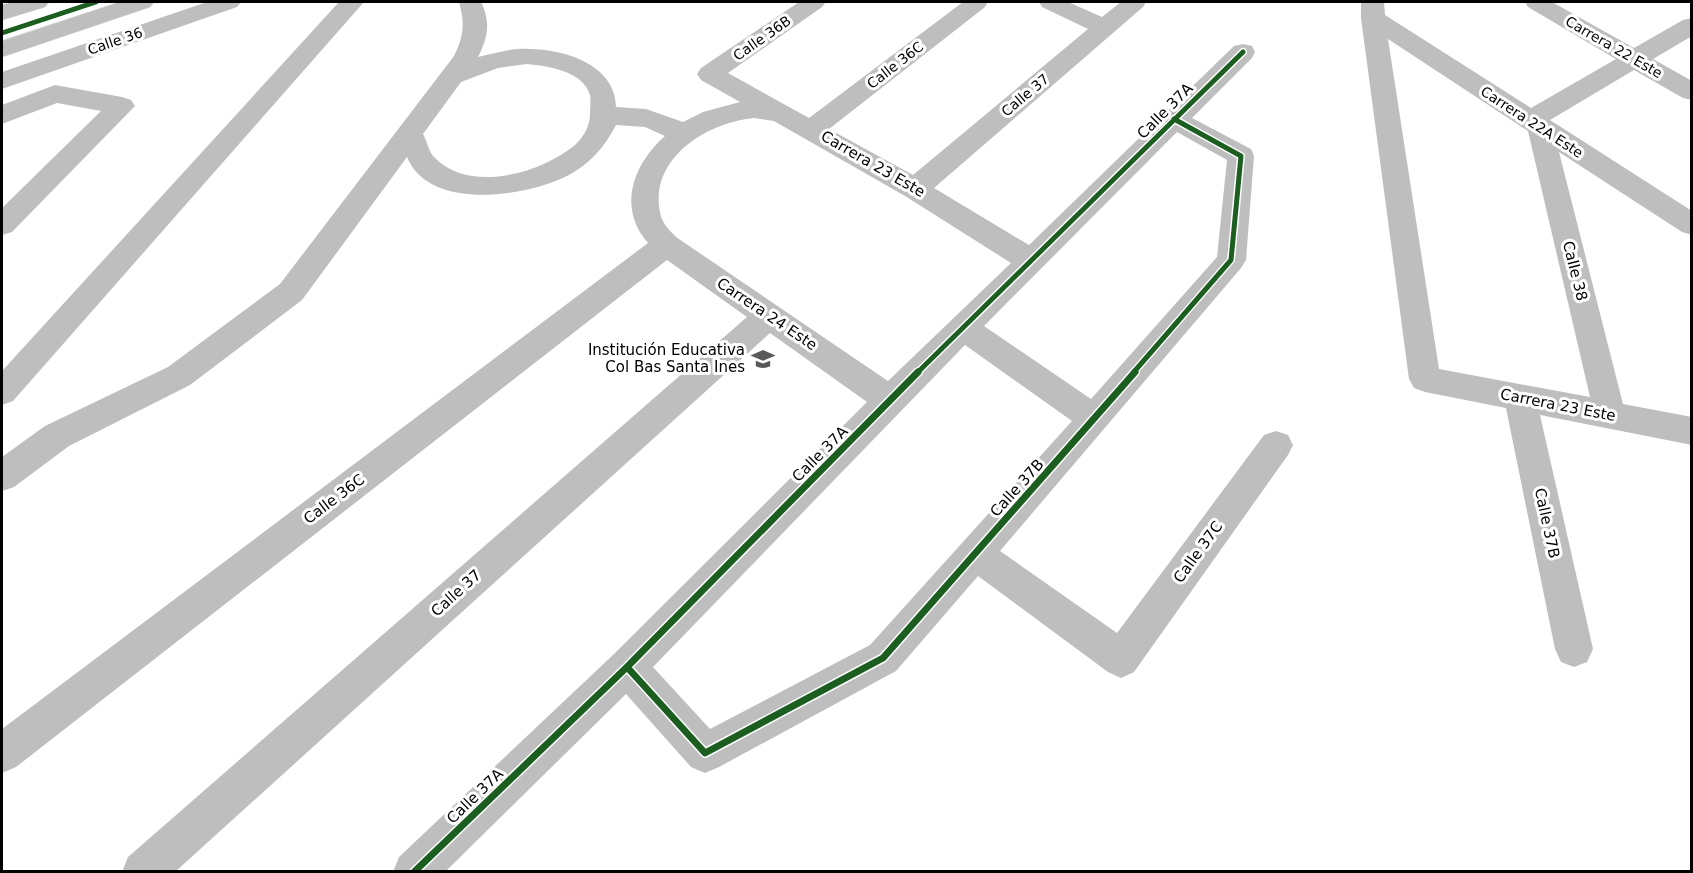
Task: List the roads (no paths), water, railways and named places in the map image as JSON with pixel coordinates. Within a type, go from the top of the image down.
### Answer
[{"type":"street","points":[[2,13],[37,2]]},
{"type":"street","points":[[2,49],[142,2]]},
{"type":"street","name":"Calle 36","points":[[2,81],[229,2]]},
{"type":"street","points":[[2,392],[352,2]]},
{"type":"street","points":[[2,476],[57,436],[179,376],[291,292],[465,59],[476,37],[477,15],[470,2]]},
{"type":"street","name":"Calle 36B","points":[[711,74],[814,2]]},
{"type":"street","name":"Calle 36C","points":[[812,129],[977,2]]},
{"type":"street","points":[[1050,2],[1105,28]]},
{"type":"street","name":"Calle 37","points":[[915,189],[1135,2]]},
{"type":"street","name":"Carrera 22 Este","points":[[1536,2],[1692,92]]},
{"type":"street","name":"Carrera 23 Este","points":[[1373,10],[1425,379],[1692,431]]},
{"type":"street","name":"Carrera 22A Este","points":[[1373,10],[1535,124],[1692,225]]},
{"type":"street","points":[[1535,124],[1634,58],[1692,25]]},
{"type":"street","name":"Calle 37A","points":[[414,872],[627,667],[890,400],[965,329],[1243,52]]},
{"type":"street","points":[[410,133],[412,147],[418,159],[428,170],[460,184],[501,186],[543,177],[570,163],[591,144],[600,131],[605,117],[603,97],[593,79],[581,70],[549,58],[510,57],[481,64],[453,76]]},
{"type":"street","name":"Carrera 23 Este","points":[[711,74],[915,189],[1032,261]]},
{"type":"street","points":[[2,115],[55,94],[122,106],[2,225]]},
{"type":"street","points":[[657,234],[644,197],[650,171],[666,148],[683,134],[720,116],[753,109],[785,115]]},
{"type":"street","points":[[605,117],[634,115],[657,120],[683,134]]},
{"type":"street","name":"Calle 37B","points":[[627,667],[705,753],[883,658],[1231,260],[1241,156],[1174,119]]},
{"type":"street","name":"Calle 38","points":[[1535,124],[1610,415]]},
{"type":"street","name":"Calle 36C","points":[[2,753],[657,234]]},
{"type":"street","name":"Carrera 24 Este","points":[[657,234],[890,400]]},
{"type":"street","name":"Calle 37","points":[[142,872],[770,315]]},
{"type":"street","points":[[965,329],[1094,419]]},
{"type":"street","name":"Calle 37B","points":[[1520,397],[1574,649]]},
{"type":"street","name":"Calle 37C","points":[[975,553],[1121,659],[1276,445]]},
{"type":"place","name":"Institución Educativa Col Bas Santa Ines","points":[[763,359]]}]
